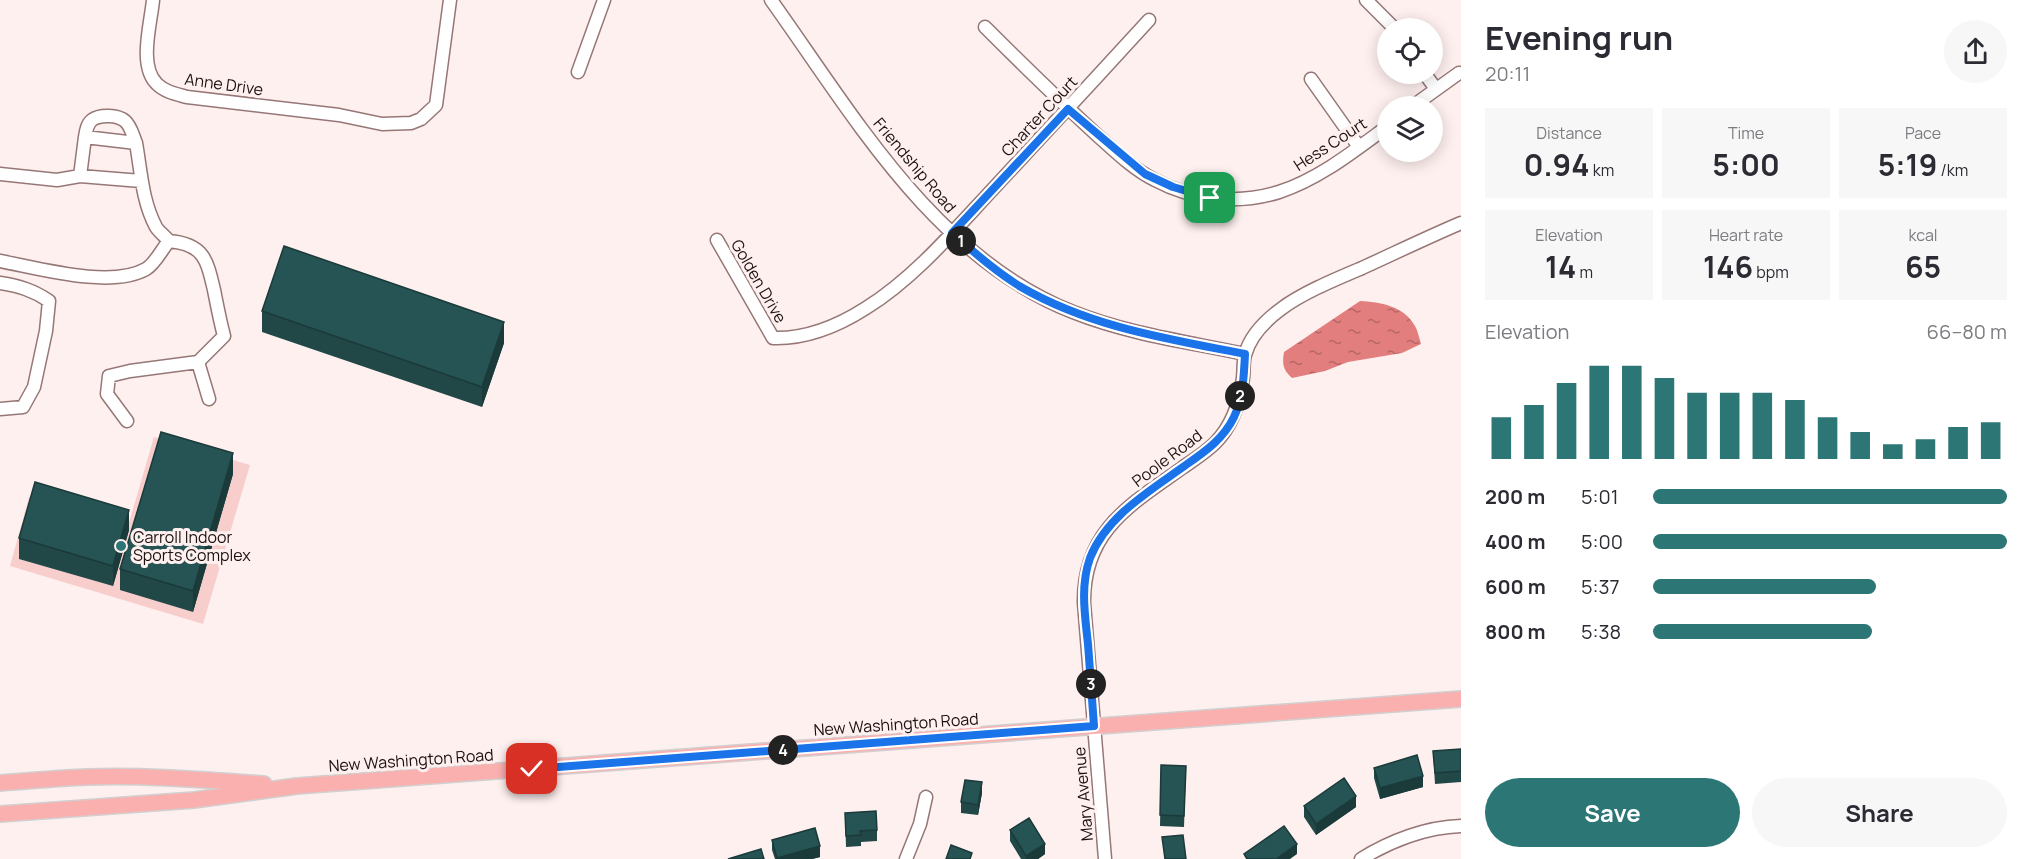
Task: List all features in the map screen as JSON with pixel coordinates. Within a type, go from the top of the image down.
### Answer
[{"type":"main road","name":"New Washington Road","points":[[0,814],[194,800],[297,786],[1461,699]]},
{"type":"main road","name":"New Washington Road","points":[[0,783],[86,777],[132,777],[297,786]]},
{"type":"street","name":"Anne Drive","points":[[153,0],[147,55],[151,77],[158,85],[187,97],[339,115],[382,124],[411,123],[426,115],[436,105],[450,0]]},
{"type":"street","points":[[578,72],[604,0]]},
{"type":"street","name":"Friendship Road","points":[[771,0],[870,139],[914,194],[952,233],[993,268],[1021,286],[1073,312],[1109,325],[1245,354]]},
{"type":"street","points":[[1366,0],[1384,18]]},
{"type":"street","name":"Charter Court","points":[[773,338],[791,339],[833,326],[854,316],[887,293],[952,233],[1149,20]]},
{"type":"street","name":"Hess Court","points":[[985,27],[1068,109],[1145,174],[1173,187],[1210,198],[1238,200],[1280,192],[1322,172],[1377,134]]},
{"type":"street","points":[[1427,96],[1459,73]]},
{"type":"street","points":[[1311,79],[1359,147]]},
{"type":"street","points":[[1432,84],[1436,89]]},
{"type":"street","points":[[80,176],[87,127],[92,120],[98,117],[116,116],[124,120],[136,142],[141,181],[157,228],[169,241],[184,242],[198,250],[207,262],[224,336],[198,362],[109,376],[107,393],[127,421]]},
{"type":"street","points":[[85,137],[136,142]]},
{"type":"street","points":[[0,174],[57,180],[80,176],[141,181]]},
{"type":"street","name":"Poole Road","points":[[1094,726],[1084,603],[1086,574],[1096,545],[1116,518],[1200,456],[1223,433],[1235,415],[1245,354],[1259,328],[1282,308],[1327,284],[1461,223]]},
{"type":"street","name":"Golden Drive","points":[[717,240],[773,338]]},
{"type":"street","points":[[0,261],[78,276],[127,277],[148,268],[169,241]]},
{"type":"street","points":[[0,283],[22,286],[49,301],[46,330],[34,387],[23,407],[0,409]]},
{"type":"street","points":[[198,362],[209,399]]},
{"type":"street","name":"Mary Avenue","points":[[1094,726],[1105,859]]},
{"type":"street","points":[[906,859],[920,824],[926,797]]},
{"type":"street","points":[[1361,859],[1386,845],[1409,836],[1461,826]]},
{"type":"shaded area","name":"Carroll Indoor Sports Complex","points":[[154,437],[250,465],[203,624],[10,566],[29,497],[128,526]]},
{"type":"water","points":[[1360,301],[1391,306],[1405,314],[1415,326],[1421,344],[1402,353],[1348,362],[1325,371],[1292,378],[1284,366],[1284,352]]},
{"type":"building","points":[[284,246],[504,322],[482,387],[262,311]]},
{"type":"building","points":[[161,432],[233,453],[193,591],[120,569]]},
{"type":"building","points":[[35,482],[129,510],[113,566],[19,538]]},
{"type":"building","points":[[1461,749],[1461,771],[1435,773],[1433,751]]},
{"type":"building","points":[[1417,755],[1423,776],[1380,788],[1374,768]]},
{"type":"building","points":[[1161,765],[1186,766],[1184,816],[1160,815]]},
{"type":"building","points":[[1344,778],[1356,796],[1316,824],[1304,806]]},
{"type":"building","points":[[965,780],[982,782],[978,805],[961,802]]},
{"type":"building","points":[[876,811],[877,830],[860,831],[861,835],[846,836],[845,813]]},
{"type":"building","points":[[1029,818],[1045,844],[1026,856],[1010,830]]},
{"type":"building","points":[[1284,826],[1297,844],[1276,859],[1247,859],[1244,854]]},
{"type":"building","points":[[815,828],[820,846],[777,858],[772,840]]},
{"type":"building","points":[[1183,835],[1186,859],[1165,859],[1162,837]]},
{"type":"building","points":[[951,845],[972,853],[970,859],[946,859]]},
{"type":"building","points":[[761,849],[764,859],[728,859]]},
{"type":"place","name":"Carroll Indoor Sports Complex","points":[[121,546]]},
{"type":"route","points":[[532,769],[1094,726],[1084,592],[1086,574],[1096,545],[1116,518],[1200,456],[1229,426],[1235,415],[1241,393],[1245,354],[1140,333],[1073,312],[1047,301],[993,268],[952,233],[1068,109],[1131,165],[1145,174],[1173,187],[1210,198]]}]
